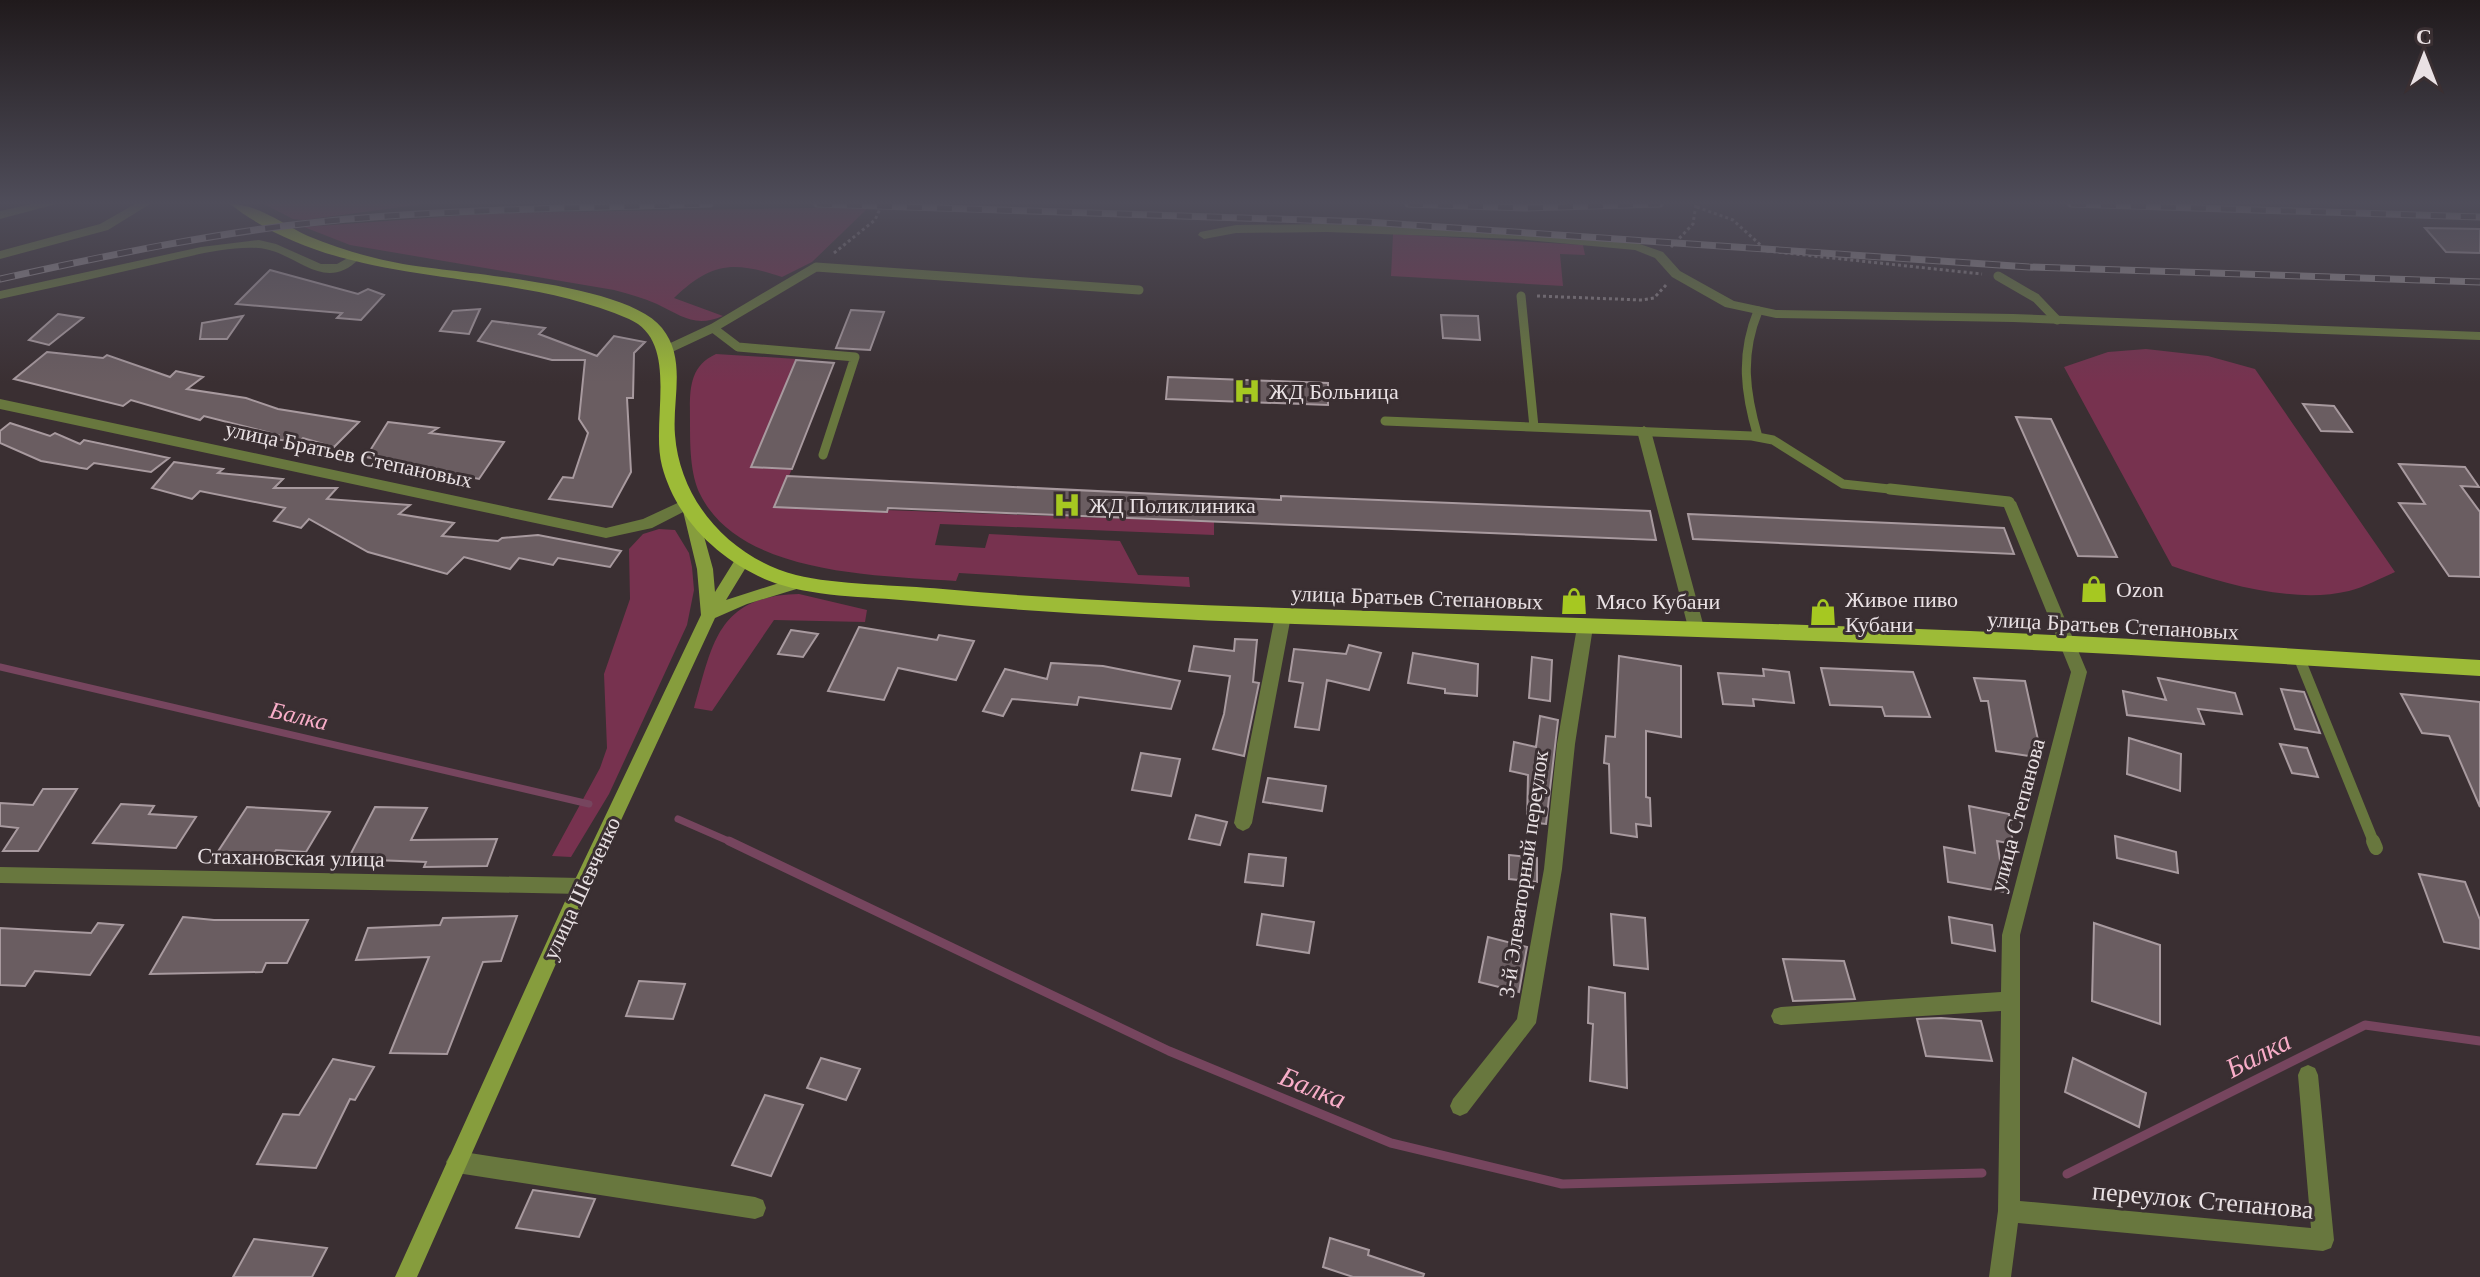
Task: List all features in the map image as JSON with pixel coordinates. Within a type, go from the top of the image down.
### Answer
[{"type":"main road","points":[[382,264],[571,293],[648,322],[668,349],[666,439],[705,569],[709,615],[742,600],[798,583]]},
{"type":"main road","name":"улица Братьев Степановых","points":[[687,508],[713,538],[743,559],[771,575],[798,583],[1071,608],[2069,644],[2300,660],[2480,668]]},
{"type":"main road","name":"улица Шевченко","points":[[406,1277],[581,886],[709,615],[743,559]]},
{"type":"street","points":[[0,295],[141,264]]},
{"type":"street","points":[[308,264],[322,271],[341,269],[347,264]]},
{"type":"street","points":[[1667,264],[1676,274],[1730,304],[1758,311],[2480,336]]},
{"type":"street","name":"улица Братьев Степановых","points":[[0,404],[606,533],[647,524],[687,508]]},
{"type":"street","points":[[1644,431],[1697,631]]},
{"type":"street","name":"улица Степанова","points":[[2000,1277],[2009,1211],[2011,935],[2079,672],[2009,502]]},
{"type":"street","points":[[1243,823],[1283,616]]},
{"type":"street","name":"3-й Элеваторный переулок","points":[[1460,1106],[1526,1023],[1553,869],[1566,744],[1585,627]]},
{"type":"street","name":"Стахановская улица","points":[[0,875],[581,886]]},
{"type":"street","points":[[1781,1016],[2011,1001]]},
{"type":"street","name":"переулок Степанова","points":[[2009,1211],[2323,1240],[2308,1075]]},
{"type":"street","points":[[457,1162],[755,1208]]},
{"type":"lane","points":[[668,349],[713,328],[816,267],[1139,290]]},
{"type":"lane","points":[[1998,276],[2036,298],[2057,320]]},
{"type":"lane","points":[[1521,296],[1534,427]]},
{"type":"lane","points":[[1758,311],[1746,337],[1743,383],[1758,437]]},
{"type":"lane","points":[[713,328],[738,347],[855,357],[823,455]]},
{"type":"lane","points":[[1385,421],[1758,437],[1773,440],[1843,484],[2009,502]]},
{"type":"lane","points":[[2300,660],[2376,848]]},
{"type":"path","points":[[816,267],[820,264]]},
{"type":"path","points":[[1883,264],[1998,276]]},
{"type":"path","points":[[1521,296],[1649,300],[1676,274]]},
{"type":"shaded area","points":[[459,264],[809,264],[782,277],[736,267],[712,271],[700,277],[674,298],[723,316],[704,321],[689,319],[652,302],[614,290]]},
{"type":"shaded area","points":[[1392,264],[1561,264],[1563,286],[1391,276]]},
{"type":"shaded area","points":[[2146,349],[2208,356],[2255,369],[2395,572],[2349,591],[2306,595],[2260,590],[2172,566],[2064,367],[2108,352]]},
{"type":"shaded area","points":[[716,354],[797,359],[751,466],[792,469],[775,506],[1214,522],[1214,535],[940,524],[935,545],[985,548],[989,534],[1120,541],[1138,575],[1189,577],[1190,587],[959,573],[956,581],[852,572],[779,556],[746,541],[719,521],[697,486],[691,449],[692,382],[700,366]]},
{"type":"shaded area","points":[[659,529],[675,530],[689,553],[694,590],[687,625],[609,794],[571,857],[552,856],[600,768],[607,748],[604,674],[630,599],[629,549],[643,534]]},
{"type":"shaded area","points":[[799,594],[867,610],[865,622],[774,620],[712,711],[694,708],[707,663],[723,627],[735,614],[751,604],[772,597]]},
{"type":"building","points":[[270,270],[358,294],[368,289],[384,295],[361,320],[337,318],[342,313],[236,304]]},
{"type":"building","points":[[480,309],[469,334],[440,331],[453,311]]},
{"type":"building","points":[[851,310],[884,312],[870,350],[836,348]]},
{"type":"building","points":[[58,314],[83,318],[49,345],[29,340]]},
{"type":"building","points":[[1441,315],[1478,316],[1480,340],[1443,338]]},
{"type":"building","points":[[243,316],[227,339],[200,339],[202,323]]},
{"type":"building","points":[[492,321],[545,328],[539,334],[597,356],[614,336],[645,342],[634,353],[633,398],[627,398],[631,472],[612,507],[549,499],[563,477],[573,478],[588,433],[579,419],[585,360],[552,360],[478,341]]},
{"type":"building","points":[[47,352],[103,358],[107,355],[170,377],[176,371],[203,377],[187,389],[246,398],[278,409],[359,422],[334,447],[303,438],[298,442],[273,439],[278,435],[204,416],[200,420],[131,400],[123,406],[14,379]]},
{"type":"building","points":[[796,360],[834,363],[792,469],[751,467]]},
{"type":"building","name":"ЖД Больница","points":[[1168,377],[1328,383],[1328,405],[1166,399]]},
{"type":"building","points":[[2303,404],[2334,406],[2352,432],[2321,431]]},
{"type":"building","points":[[2016,417],[2051,419],[2117,557],[2078,556]]},
{"type":"building","points":[[388,422],[438,428],[430,433],[504,442],[479,479],[366,457]]},
{"type":"building","points":[[10,423],[50,436],[55,433],[80,444],[84,440],[169,458],[151,472],[94,463],[87,469],[41,461],[0,443],[0,431]]},
{"type":"building","points":[[174,462],[223,469],[218,473],[283,479],[274,488],[337,488],[327,499],[410,505],[399,514],[454,523],[442,536],[498,541],[538,535],[621,551],[610,567],[558,558],[553,565],[519,558],[510,569],[464,557],[447,574],[368,552],[309,519],[301,528],[274,521],[285,508],[200,491],[192,499],[152,488]]},
{"type":"building","points":[[2399,464],[2465,467],[2479,487],[2461,486],[2480,512],[2480,577],[2449,576],[2399,503],[2425,504]]},
{"type":"building","points":[[787,476],[1281,500],[1281,496],[1650,511],[1656,540],[888,508],[887,512],[774,507]]},
{"type":"building","points":[[1688,514],[2004,528],[2014,554],[1693,539]]},
{"type":"building","points":[[859,627],[937,640],[939,635],[974,641],[956,680],[898,668],[884,700],[828,691]]},
{"type":"building","points":[[791,630],[818,634],[803,657],[778,654]]},
{"type":"building","points":[[1235,639],[1257,640],[1253,682],[1259,683],[1244,756],[1213,749],[1224,714],[1230,676],[1189,671],[1194,646],[1234,651]]},
{"type":"building","points":[[1349,645],[1381,653],[1369,690],[1327,680],[1319,730],[1295,727],[1303,683],[1289,681],[1294,649],[1346,654]]},
{"type":"building","points":[[1413,653],[1478,664],[1477,696],[1445,693],[1445,689],[1408,683]]},
{"type":"building","points":[[1619,656],[1681,666],[1681,737],[1646,731],[1646,797],[1650,798],[1651,826],[1636,824],[1637,837],[1611,833],[1609,764],[1604,763],[1606,736],[1615,737]]},
{"type":"building","points":[[1532,657],[1552,660],[1550,701],[1529,698]]},
{"type":"building","points":[[1051,663],[1103,666],[1180,681],[1171,709],[1079,697],[1077,705],[1012,699],[1003,716],[983,711],[1005,669],[1047,679]]},
{"type":"building","points":[[1821,668],[1913,672],[1930,717],[1885,716],[1882,707],[1830,705]]},
{"type":"building","points":[[1763,669],[1789,672],[1794,703],[1753,699],[1754,706],[1723,704],[1718,673],[1764,676]]},
{"type":"building","points":[[1974,678],[2025,681],[2042,758],[1996,751],[1988,701],[1981,701]]},
{"type":"building","points":[[2158,678],[2235,693],[2242,714],[2198,709],[2204,724],[2127,715],[2123,691],[2166,700]]},
{"type":"building","points":[[2281,689],[2304,692],[2320,733],[2295,729]]},
{"type":"building","points":[[2401,694],[2480,702],[2480,807],[2449,736],[2422,733]]},
{"type":"building","points":[[1540,716],[1558,720],[1546,824],[1527,822],[1528,775],[1510,771],[1514,742],[1536,747]]},
{"type":"building","points":[[2129,738],[2181,754],[2180,791],[2127,774]]},
{"type":"building","points":[[2280,744],[2307,748],[2318,777],[2292,773]]},
{"type":"building","points":[[1141,753],[1180,759],[1171,796],[1132,790]]},
{"type":"building","points":[[1268,778],[1326,786],[1322,811],[1263,802]]},
{"type":"building","points":[[43,789],[77,789],[38,851],[3,851],[18,828],[0,826],[0,803],[33,805]]},
{"type":"building","points":[[121,804],[154,806],[149,814],[196,817],[176,848],[93,843]]},
{"type":"building","points":[[1969,806],[2009,814],[2013,844],[1997,841],[2005,892],[1948,882],[1944,847],[1975,853]]},
{"type":"building","points":[[247,807],[330,812],[306,852],[276,850],[272,857],[217,853]]},
{"type":"building","points":[[375,807],[427,808],[411,840],[497,839],[487,866],[424,867],[426,862],[348,859]]},
{"type":"building","points":[[1196,815],[1227,822],[1220,845],[1189,839]]},
{"type":"building","points":[[2115,836],[2176,852],[2178,873],[2117,858]]},
{"type":"building","points":[[1249,854],[1286,858],[1283,886],[1245,882]]},
{"type":"building","points":[[1509,855],[1537,858],[1537,882],[1509,879]]},
{"type":"building","points":[[2419,874],[2465,882],[2480,920],[2480,949],[2444,942]]},
{"type":"building","points":[[1262,914],[1314,922],[1309,953],[1257,945]]},
{"type":"building","points":[[1611,914],[1645,918],[1648,969],[1614,965]]},
{"type":"building","points":[[517,916],[501,961],[483,962],[447,1054],[390,1053],[429,957],[356,960],[368,928],[440,925],[443,918]]},
{"type":"building","points":[[183,917],[308,920],[287,963],[266,963],[262,972],[150,974]]},
{"type":"building","points":[[1949,917],[1992,925],[1995,951],[1952,943]]},
{"type":"building","points":[[98,923],[123,925],[90,975],[35,971],[25,986],[0,985],[0,928],[91,933]]},
{"type":"building","points":[[2094,923],[2160,945],[2160,1024],[2092,1001]]},
{"type":"building","points":[[1488,937],[1527,947],[1519,992],[1479,982]]},
{"type":"building","points":[[1783,959],[1844,961],[1855,999],[1793,1001]]},
{"type":"building","points":[[639,981],[685,984],[673,1019],[626,1016]]},
{"type":"building","points":[[1589,987],[1625,993],[1627,1088],[1590,1081],[1593,1024],[1588,1023]]},
{"type":"building","points":[[1917,1019],[1981,1021],[1992,1061],[1926,1056]]},
{"type":"building","points":[[821,1058],[860,1069],[846,1100],[807,1088]]},
{"type":"building","points":[[2073,1058],[2146,1093],[2139,1127],[2065,1092]]},
{"type":"building","points":[[333,1059],[374,1067],[355,1100],[350,1099],[316,1168],[257,1164],[283,1114],[299,1115]]},
{"type":"building","points":[[765,1095],[803,1105],[771,1176],[732,1165]]},
{"type":"building","points":[[533,1190],[595,1199],[579,1237],[516,1228]]},
{"type":"building","points":[[1330,1238],[1369,1250],[1368,1255],[1424,1274],[1423,1277],[1353,1277],[1323,1267]]},
{"type":"building","points":[[254,1239],[327,1248],[312,1277],[233,1277]]},
{"type":"waterway","name":"Балка","points":[[0,667],[589,804]]},
{"type":"waterway","name":"Балка","points":[[678,819],[733,843]]},
{"type":"waterway","name":"Балка","points":[[729,841],[1169,1051],[1391,1143],[1562,1184],[1982,1173]]},
{"type":"waterway","name":"Балка","points":[[2067,1174],[2365,1025],[2480,1041]]},
{"type":"railway","points":[[0,279],[73,264]]},
{"type":"railway","points":[[1979,264],[2480,282]]},
{"type":"place","name":"ЖД Больница","points":[[1247,391]]},
{"type":"place","name":"ЖД Поликлиника","points":[[1067,505]]},
{"type":"place","name":"Ozon","points":[[2094,589]]},
{"type":"place","name":"Мясо Кубани","points":[[1574,601]]},
{"type":"place","name":"Живое пиво Кубани","points":[[1823,612]]}]
